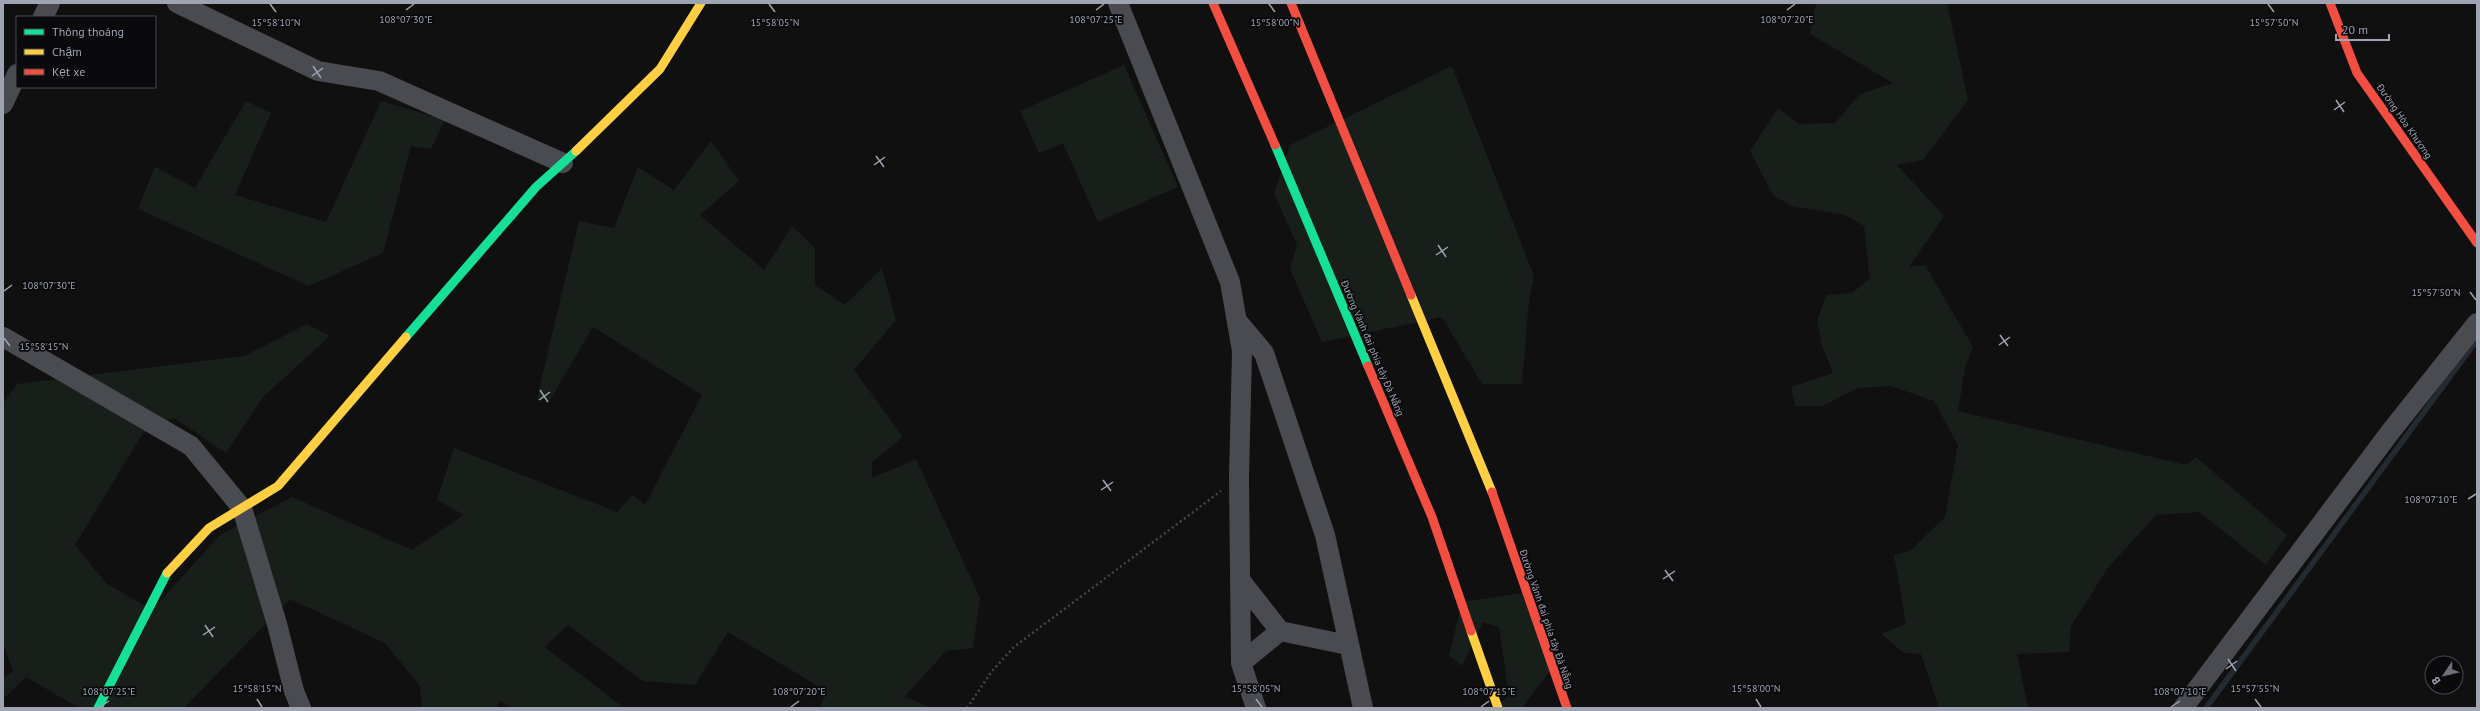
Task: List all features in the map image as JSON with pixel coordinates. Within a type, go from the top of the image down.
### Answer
[{"type":"main road","points":[[98,708],[170,568],[209,528],[278,486],[536,187],[608,122],[660,69],[701,3]]},
{"type":"main road","points":[[1214,5],[1226,3]]},
{"type":"main road","name":"Đường Vành đai phía tây Đà Nẵng","points":[[1291,3],[1486,476],[1567,708]]},
{"type":"main road","name":"Đường Hòa Khương","points":[[2330,3],[2357,72],[2477,243]]},
{"type":"main road","name":"Đường Vành đai phía tây Đà Nẵng","points":[[1214,5],[1239,57],[1432,517],[1498,708]]},
{"type":"street","points":[[44,16],[50,3]]},
{"type":"street","points":[[177,3],[318,71],[379,81],[563,163]]},
{"type":"street","points":[[1118,3],[1230,282],[1242,351],[1239,478],[1241,663],[1256,708]]},
{"type":"street","points":[[3,104],[16,76]]},
{"type":"street","points":[[1237,321],[1264,353],[1326,535],[1348,645],[1363,708]]},
{"type":"street","points":[[2183,708],[2391,431],[2477,323]]},
{"type":"street","points":[[3,337],[191,446],[242,508],[277,624],[294,691],[302,708]]},
{"type":"street","points":[[1240,580],[1280,631],[1348,645]]},
{"type":"street","points":[[1241,663],[1280,631]]},
{"type":"path","points":[[967,708],[992,671],[1014,647],[1239,478]]},
{"type":"shaded area","points":[[1816,3],[1947,3],[1968,100],[1923,160],[1897,165],[1944,216],[1909,267],[1925,265],[1973,347],[1965,368],[1958,411],[2186,465],[2196,457],[2287,535],[2266,565],[2199,512],[2156,515],[2107,569],[2071,626],[2069,652],[2017,654],[2028,708],[1939,708],[1921,654],[1904,653],[1881,634],[1906,624],[1894,555],[1910,551],[1945,517],[1958,445],[1934,401],[1891,386],[1857,388],[1823,406],[1795,406],[1791,387],[1833,373],[1822,346],[1817,321],[1826,295],[1852,293],[1870,279],[1864,226],[1845,215],[1791,206],[1773,195],[1750,151],[1778,108],[1799,124],[1835,123],[1860,94],[1893,83],[1810,34]]},
{"type":"shaded area","points":[[1124,65],[1178,187],[1098,222],[1063,143],[1039,153],[1020,111]]},
{"type":"shaded area","points":[[1452,66],[1534,276],[1529,301],[1522,384],[1482,384],[1442,317],[1322,342],[1290,269],[1297,245],[1274,193],[1290,145]]},
{"type":"shaded area","points":[[246,101],[271,113],[235,195],[326,222],[381,101],[445,120],[431,149],[411,146],[383,253],[309,286],[138,209],[155,167],[195,188]]},
{"type":"shaded area","points":[[711,141],[739,181],[700,215],[764,270],[792,226],[815,248],[815,285],[845,305],[882,268],[896,320],[854,370],[903,437],[872,462],[872,478],[916,459],[980,598],[973,648],[946,651],[905,696],[931,708],[820,708],[826,691],[728,632],[695,685],[643,681],[568,625],[545,647],[624,708],[511,708],[500,701],[496,708],[422,708],[420,686],[385,643],[290,599],[184,708],[79,708],[26,677],[3,699],[3,678],[13,671],[3,643],[3,404],[17,384],[244,356],[307,324],[330,336],[262,398],[226,453],[174,418],[143,433],[75,545],[106,583],[152,610],[220,535],[292,497],[412,550],[464,515],[437,500],[454,448],[617,512],[633,495],[645,505],[702,395],[593,327],[550,400],[537,398],[579,221],[614,228],[638,167],[674,190]]},
{"type":"shaded area","points":[[1530,592],[1557,662],[1524,705],[1525,708],[1492,708],[1509,696],[1499,627],[1483,622],[1462,666],[1449,656],[1462,602]]},
{"type":"waterway","points":[[2206,708],[2477,340]]},
{"type":"traffic: fast","points":[[1275,145],[1368,366]]},
{"type":"traffic: fast","points":[[406,337],[536,187],[576,151]]},
{"type":"traffic: fast","points":[[98,708],[167,573]]},
{"type":"traffic: slow","points":[[576,151],[660,69],[701,3]]},
{"type":"traffic: slow","points":[[1411,295],[1492,492]]},
{"type":"traffic: slow","points":[[167,573],[209,528],[278,486],[406,337]]},
{"type":"traffic: slow","points":[[1471,631],[1498,708]]},
{"type":"traffic: jam","points":[[1213,3],[1275,145]]},
{"type":"traffic: jam","points":[[1291,3],[1411,295]]},
{"type":"traffic: jam","points":[[2330,3],[2357,73],[2477,243]]},
{"type":"traffic: jam","points":[[1368,366],[1432,517],[1471,631]]},
{"type":"traffic: jam","points":[[1492,492],[1567,708]]}]
